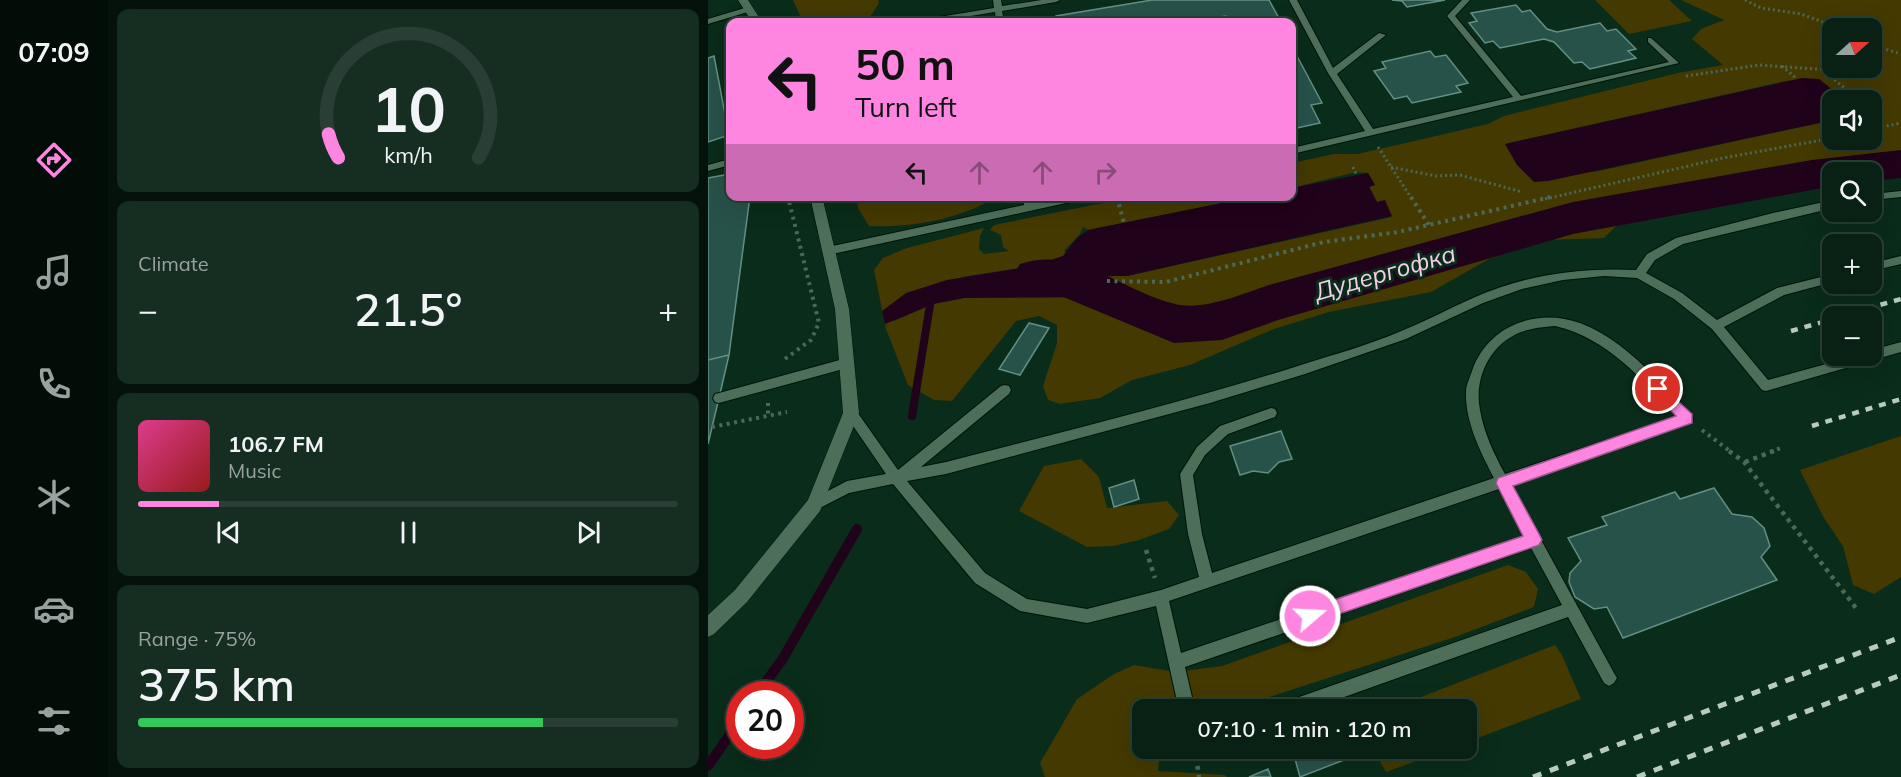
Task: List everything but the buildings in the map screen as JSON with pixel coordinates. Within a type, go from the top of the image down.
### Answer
[{"type":"main road","points":[[746,5],[754,18]]},
{"type":"main road","points":[[708,628],[741,596],[814,505],[851,413],[842,309],[817,201]]},
{"type":"lane","points":[[997,0],[999,18]]},
{"type":"lane","points":[[947,18],[1056,0]]},
{"type":"lane","points":[[1293,0],[1332,73],[1371,133]]},
{"type":"lane","points":[[1466,0],[1451,16],[1518,98]]},
{"type":"lane","points":[[708,22],[746,5]]},
{"type":"lane","points":[[1332,73],[1382,35]]},
{"type":"lane","points":[[1296,150],[1675,63],[1652,40]]},
{"type":"lane","points":[[708,168],[726,163]]},
{"type":"lane","points":[[1882,196],[1901,194]]},
{"type":"lane","points":[[1028,201],[1029,209]]},
{"type":"lane","points":[[828,252],[1063,201]]},
{"type":"lane","points":[[1639,274],[1651,257],[1680,242],[1822,206]]},
{"type":"lane","points":[[1882,265],[1901,260]]},
{"type":"lane","points":[[814,505],[847,487],[872,481],[897,479],[1210,398],[1305,369],[1402,336],[1479,300],[1521,285],[1563,276],[1604,272],[1639,274],[1678,296],[1716,326],[1766,386],[1834,366]]},
{"type":"lane","points":[[1716,326],[1781,291],[1822,281]]},
{"type":"lane","points":[[851,413],[897,479],[980,578],[1025,606],[1087,615],[1161,597],[1207,582],[1504,483],[1687,418],[1610,343],[1572,325],[1534,323],[1500,335],[1481,357],[1472,392],[1482,440],[1504,483],[1534,540],[1609,678]]},
{"type":"lane","points":[[1882,352],[1901,346]]},
{"type":"lane","points":[[719,398],[847,363]]},
{"type":"lane","points":[[897,479],[1005,390]]},
{"type":"lane","points":[[1207,582],[1195,534],[1186,474],[1201,451],[1224,430],[1271,413]]},
{"type":"lane","points":[[1176,662],[1534,540]]},
{"type":"lane","points":[[1161,597],[1184,699]]},
{"type":"lane","points":[[1316,699],[1571,609]]},
{"type":"path","points":[[1745,0],[1761,8],[1801,14],[1822,22]]},
{"type":"path","points":[[1882,49],[1901,54]]},
{"type":"path","points":[[1643,70],[1650,76],[1665,78],[1781,65],[1822,70]]},
{"type":"path","points":[[1781,65],[1797,79]]},
{"type":"path","points":[[1832,78],[1847,90]]},
{"type":"path","points":[[1882,126],[1901,123]]},
{"type":"path","points":[[1371,133],[1429,225]]},
{"type":"path","points":[[1107,281],[1166,282],[1324,242],[1371,237],[1711,160],[1822,140]]},
{"type":"path","points":[[1353,167],[1356,174]]},
{"type":"path","points":[[1391,167],[1436,176],[1460,175],[1522,192]]},
{"type":"path","points":[[768,414],[771,366],[808,343],[818,333],[819,323],[789,201]]},
{"type":"path","points":[[1118,201],[1124,223]]},
{"type":"path","points":[[712,427],[768,414],[788,412]]},
{"type":"path","points":[[1687,418],[1744,462],[1856,608]]},
{"type":"path","points":[[1744,462],[1781,448]]},
{"type":"path","points":[[1146,550],[1161,597]]},
{"type":"path","points":[[1197,759],[1199,777]]},
{"type":"shaded area","points":[[793,0],[878,0],[879,3],[869,18],[801,18]]},
{"type":"shaded area","points":[[1595,0],[1669,0],[1692,21],[1629,34]]},
{"type":"shaded area","points":[[1681,0],[1901,0],[1901,170],[1888,172],[1882,167],[1882,162],[1875,162],[1866,155],[1840,162],[1808,164],[1698,183],[1675,191],[1589,203],[1607,207],[1625,217],[1604,238],[1546,240],[1489,259],[1431,292],[1329,312],[1274,329],[1190,365],[1132,380],[1100,398],[1060,404],[1048,400],[1043,386],[1057,343],[1057,325],[1039,316],[1016,321],[952,401],[934,400],[908,385],[886,329],[874,270],[883,258],[907,248],[984,228],[980,236],[979,249],[984,254],[1009,251],[1003,247],[1001,235],[990,230],[994,225],[1113,201],[1232,201],[1088,230],[1083,227],[1080,234],[1064,251],[1094,276],[1127,276],[1392,217],[1377,202],[1369,186],[1375,185],[1368,173],[1356,172],[1296,187],[1296,162],[1334,154],[1358,154],[1488,124],[1504,116],[1678,73],[1723,65],[1692,39],[1701,29],[1724,20]],"holes":[[[1819,79],[1833,90],[1882,90],[1882,150],[1822,150],[1822,122],[1594,172],[1505,144],[1786,81]],[[1063,256],[1101,286],[1094,297],[964,298],[933,304],[892,322],[962,277],[1033,266]]]},
{"type":"shaded area","points":[[1802,78],[1819,79],[1833,90],[1822,90],[1822,122],[1548,181],[1534,182],[1517,165],[1505,144]]},
{"type":"shaded area","points":[[1368,173],[1375,185],[1369,187],[1377,202],[1385,200],[1392,216],[1127,276],[1090,276],[1103,291],[1094,297],[964,298],[933,304],[885,324],[882,311],[906,293],[947,280],[1033,266],[1063,256],[1076,239],[1088,230],[1232,201],[1296,201],[1296,187]]},
{"type":"shaded area","points":[[857,201],[990,201],[935,221],[886,226],[869,226],[858,208]]},
{"type":"shaded area","points":[[1901,436],[1901,577],[1874,594],[1853,585],[1843,546],[1824,518],[1800,470]]},
{"type":"shaded area","points":[[1081,459],[1099,477],[1107,508],[1167,501],[1179,515],[1169,529],[1139,540],[1113,546],[1087,547],[1019,511],[1044,466]]},
{"type":"shaded area","points":[[1508,565],[1526,572],[1538,589],[1534,607],[1455,637],[1263,699],[1132,699],[1132,759],[1159,759],[1158,771],[1225,775],[1227,777],[1045,777],[1040,763],[1077,699],[1114,674],[1134,665],[1175,672],[1222,666]]},
{"type":"shaded area","points":[[1555,645],[1562,655],[1581,699],[1477,738],[1477,699],[1416,699]]},
{"type":"shaded area","points":[[1379,759],[1422,759],[1386,772]]},
{"type":"waterway","name":"Дудергофка","points":[[1036,276],[1058,275],[1174,324],[1222,321],[1269,304],[1573,218],[1812,174],[1901,164]]},
{"type":"waterway","points":[[912,416],[931,299]]},
{"type":"waterway","points":[[767,681],[782,660],[857,529]]},
{"type":"waterway","points":[[708,766],[726,740]]},
{"type":"railway","points":[[1876,306],[1901,299]]},
{"type":"railway","points":[[1791,331],[1822,322]]},
{"type":"railway","points":[[1812,426],[1901,399]]},
{"type":"railway","points":[[1533,777],[1901,637]]},
{"type":"railway","points":[[1637,777],[1901,675]]},
{"type":"route","points":[[1310,616],[1534,540],[1504,483],[1687,418],[1658,389]]}]
